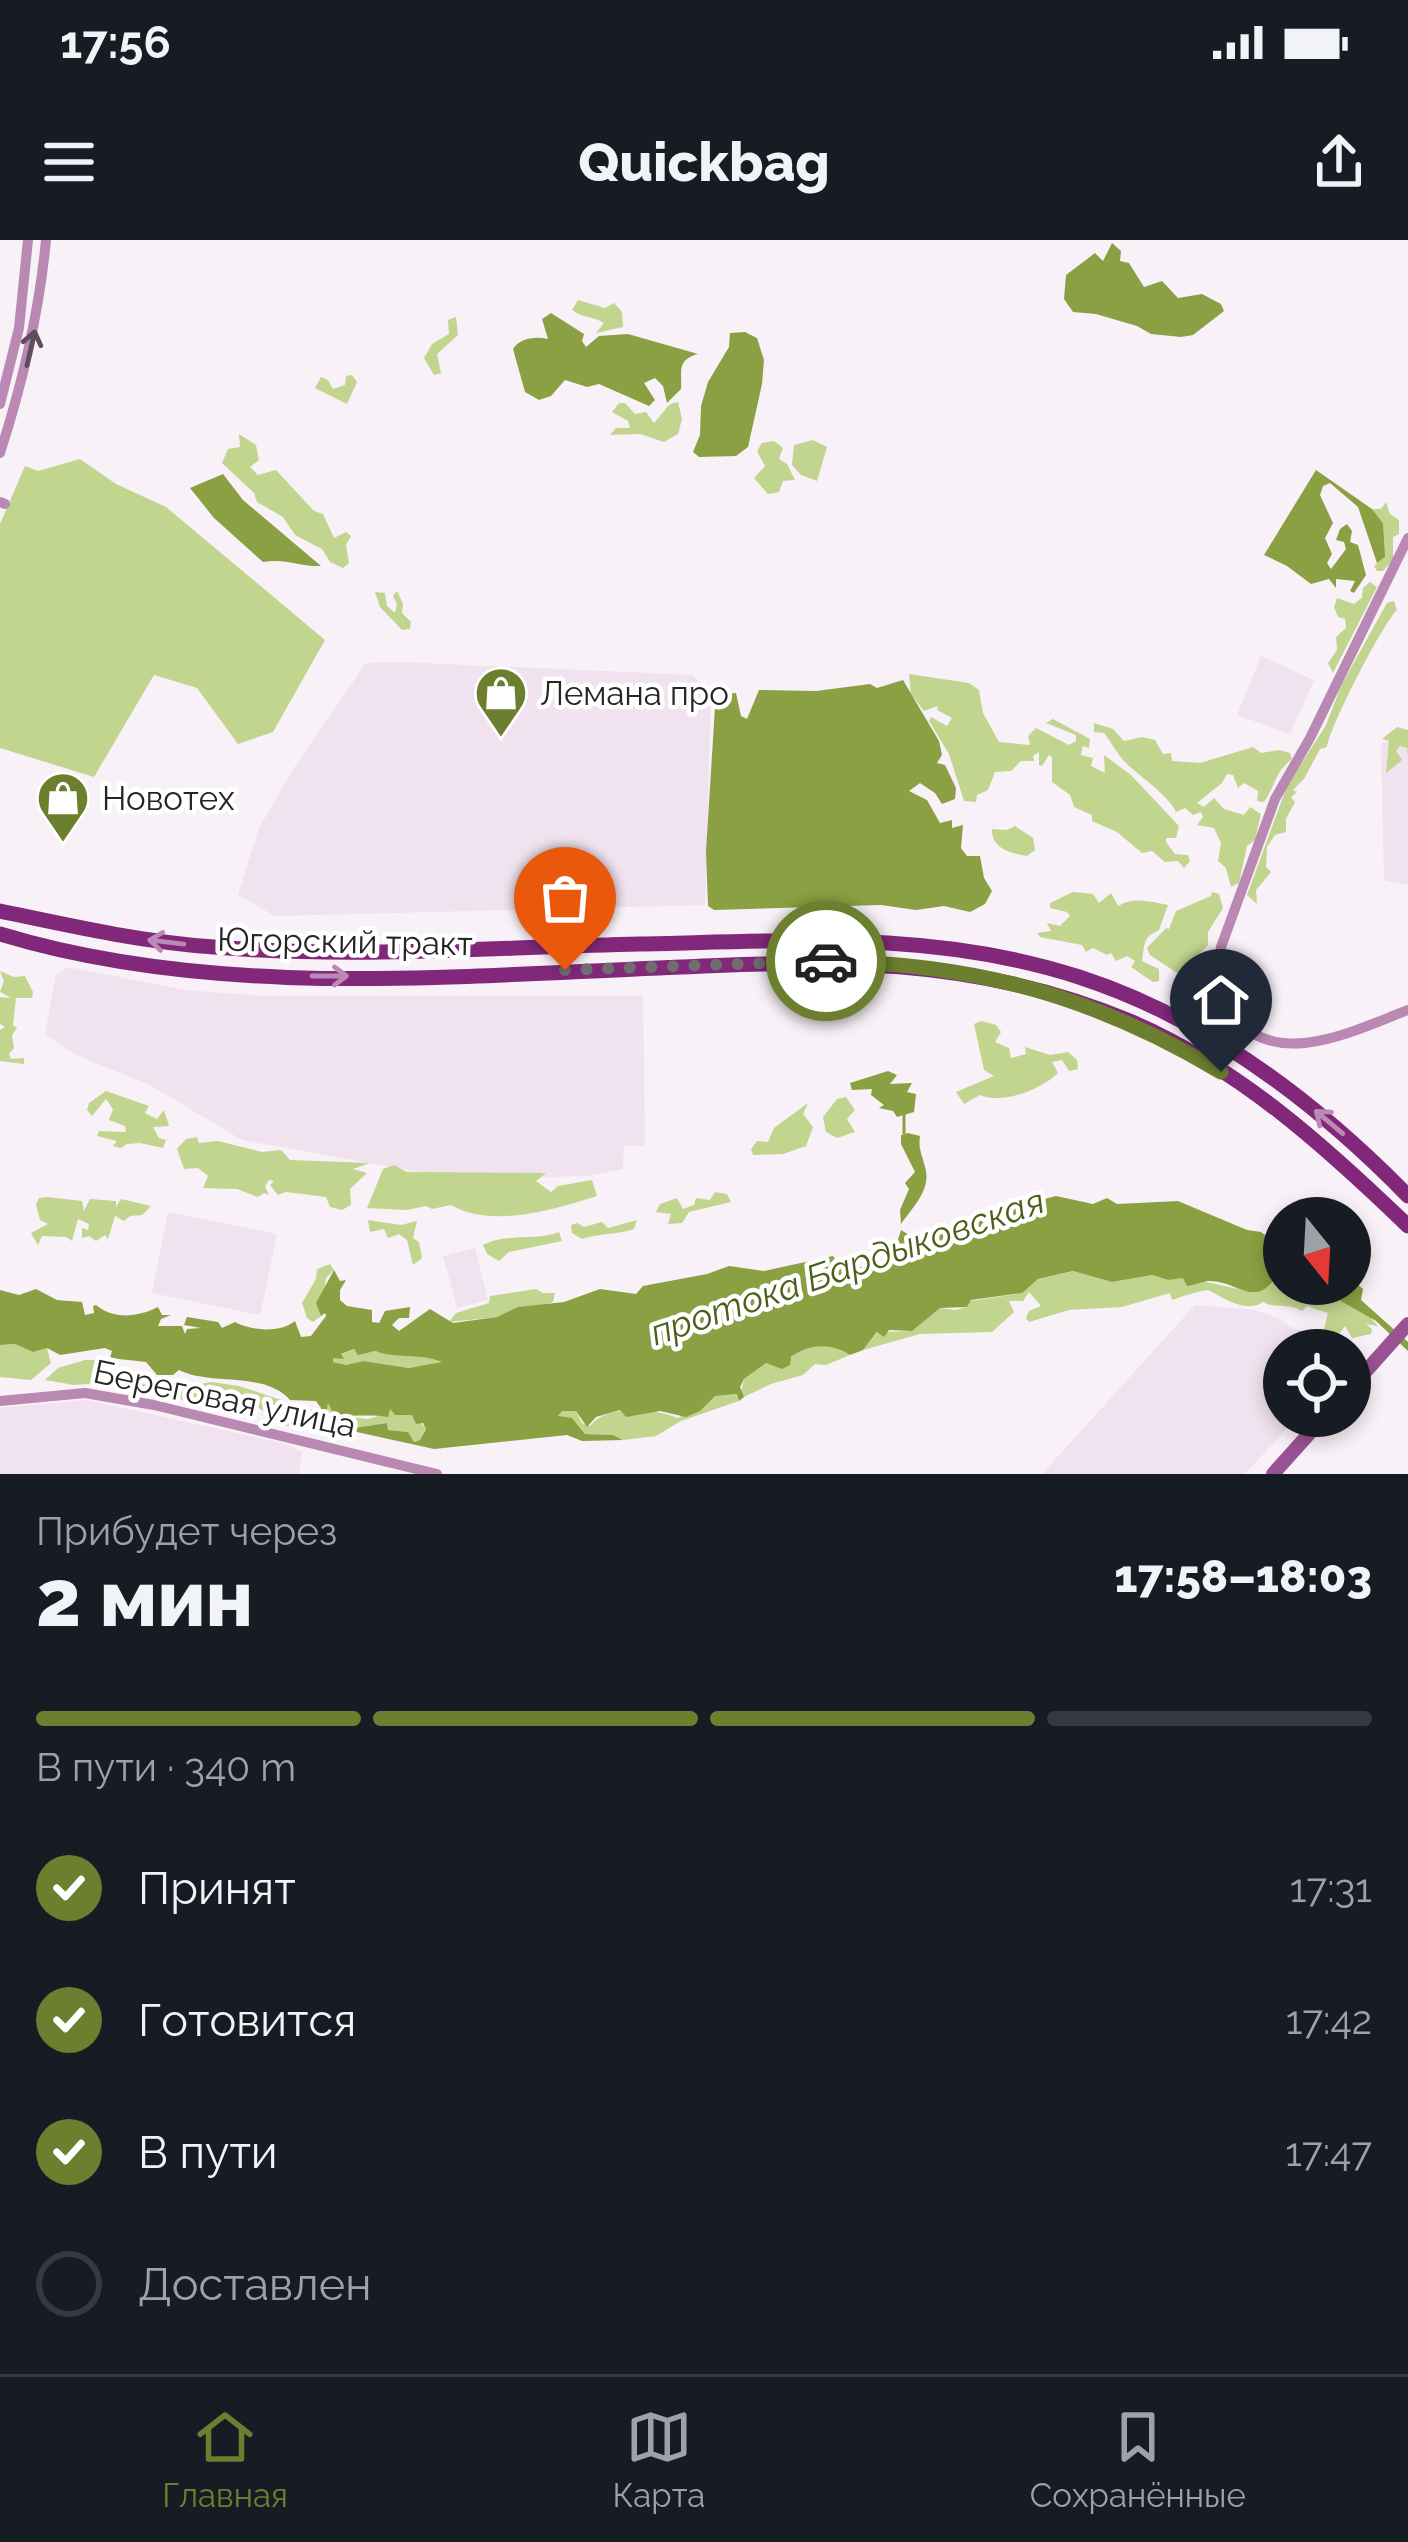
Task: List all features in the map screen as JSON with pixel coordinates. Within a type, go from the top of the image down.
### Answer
[{"type":"main road","name":"Югорский тракт","points":[[0,911],[164,942],[266,951],[812,939],[919,944],[995,955],[1081,977],[1163,1011],[1257,1067],[1328,1120],[1408,1196]]},
{"type":"main road","name":"Югорский тракт","points":[[0,934],[104,958],[238,974],[422,975],[819,961],[906,965],[1027,986],[1101,1010],[1168,1040],[1246,1087],[1329,1151],[1408,1226]]},
{"type":"main road","points":[[691,943],[693,966]]},
{"type":"main road","points":[[1371,1365],[1408,1324]]},
{"type":"main road","points":[[1273,1474],[1306,1437]]},
{"type":"street","points":[[0,404],[19,328],[28,240]]},
{"type":"street","points":[[0,453],[34,332],[46,240]]},
{"type":"street","points":[[1408,538],[1310,738],[1274,799],[1218,967],[1222,999],[1230,1012],[1252,1033],[1276,1043],[1328,1038],[1408,1010]]},
{"type":"street","name":"Береговая улица","points":[[0,1401],[68,1394],[130,1401],[246,1424],[437,1474]]},
{"type":"shaded area","points":[[1112,243],[1121,251],[1120,261],[1129,263],[1144,287],[1162,281],[1178,298],[1202,294],[1221,304],[1224,311],[1193,335],[1181,337],[1151,334],[1096,314],[1073,312],[1064,299],[1066,275],[1095,253],[1103,261]]},
{"type":"shaded area","points":[[578,300],[605,308],[614,303],[622,312],[623,327],[596,333],[604,323],[572,310]]},
{"type":"shaded area","points":[[551,313],[584,334],[586,347],[599,336],[628,334],[698,354],[684,363],[681,389],[667,403],[663,386],[655,378],[644,383],[655,400],[649,406],[599,384],[587,387],[565,380],[551,396],[539,400],[525,392],[513,349],[528,339],[548,339],[542,319]]},
{"type":"shaded area","points":[[456,317],[458,335],[437,354],[441,373],[434,375],[424,358],[432,344],[449,334],[448,320]]},
{"type":"shaded area","points":[[745,332],[757,338],[764,360],[748,447],[736,456],[699,457],[693,452],[708,382],[729,347],[730,333]]},
{"type":"shaded area","points":[[352,375],[357,382],[347,404],[315,388],[321,377],[333,389],[345,385],[346,376]]},
{"type":"shaded area","points":[[678,402],[682,419],[678,434],[664,442],[640,434],[610,435],[616,428],[630,428],[628,421],[612,412],[619,403],[635,414],[646,412],[654,423],[670,404]]},
{"type":"shaded area","points":[[239,434],[256,445],[259,460],[250,467],[258,475],[276,470],[314,511],[323,514],[334,538],[346,532],[351,536],[346,545],[349,563],[343,568],[330,562],[322,549],[295,535],[283,517],[257,502],[254,493],[222,463],[228,449],[240,447]]},
{"type":"shaded area","points":[[813,440],[827,447],[817,481],[792,465],[794,445]]},
{"type":"shaded area","points":[[774,441],[783,448],[779,459],[795,480],[783,481],[779,492],[768,494],[754,478],[765,466],[757,451],[762,443]]},
{"type":"shaded area","points":[[80,459],[116,484],[166,507],[325,640],[273,732],[238,744],[197,688],[154,675],[94,777],[0,748],[0,524],[25,466],[38,471]]},
{"type":"shaded area","points":[[1316,470],[1372,509],[1383,523],[1385,557],[1377,563],[1358,507],[1330,483],[1323,486],[1320,495],[1333,523],[1325,538],[1332,554],[1327,563],[1331,569],[1346,549],[1344,542],[1336,540],[1347,524],[1366,575],[1354,593],[1350,591],[1355,581],[1336,579],[1336,588],[1329,579],[1311,584],[1264,555]]},
{"type":"shaded area","points":[[223,474],[243,500],[321,566],[263,562],[214,518],[190,488]]},
{"type":"shaded area","points":[[1386,502],[1390,514],[1399,520],[1399,534],[1393,537],[1393,560],[1377,571],[1374,566],[1384,557],[1383,523],[1372,509],[1381,509]]},
{"type":"shaded area","points":[[1370,582],[1377,587],[1333,673],[1328,663],[1337,650],[1336,637],[1346,628],[1334,607],[1337,598],[1354,604]]},
{"type":"shaded area","points":[[397,591],[410,629],[402,630],[380,607],[375,592],[385,593],[387,606],[395,613]]},
{"type":"shaded area","points":[[1394,601],[1397,610],[1358,676],[1327,747],[1320,749],[1293,790],[1297,792],[1291,797],[1295,802],[1286,819],[1286,832],[1275,835],[1267,847],[1266,867],[1271,872],[1256,890],[1257,904],[1247,895],[1287,786],[1326,725],[1342,684],[1387,603]]},
{"type":"shaded area","points":[[1261,656],[1314,680],[1290,734],[1237,715]]},
{"type":"shaded area","points":[[366,663],[692,675],[711,693],[705,905],[275,916],[238,895],[259,828]]},
{"type":"shaded area","points":[[909,674],[969,683],[979,690],[983,713],[999,742],[1030,745],[1028,736],[1036,728],[1069,745],[1076,741],[1076,735],[1046,723],[1053,719],[1090,739],[1081,755],[1093,758],[1091,766],[1105,773],[1104,755],[1131,775],[1179,826],[1176,838],[1166,838],[1166,842],[1175,854],[1188,855],[1190,861],[1184,868],[1178,861],[1165,862],[1152,851],[1142,853],[1117,832],[1092,821],[1092,815],[1074,807],[1070,795],[1052,782],[1052,757],[1039,765],[1039,752],[1034,761],[995,772],[988,790],[977,795],[976,802],[964,801],[949,754],[929,721],[931,717],[947,726],[952,718],[937,710],[938,706],[924,711],[911,694]]},
{"type":"shaded area","points":[[903,680],[939,741],[942,755],[937,763],[945,765],[956,788],[955,799],[942,804],[920,783],[909,791],[927,800],[940,823],[952,820],[952,828],[963,825],[961,848],[967,856],[980,856],[992,891],[985,904],[970,912],[944,906],[714,910],[708,906],[706,851],[715,707],[724,694],[736,693],[741,716],[747,719],[759,690],[816,691],[870,684],[877,688]]},
{"type":"shaded area","points":[[1094,723],[1113,729],[1124,741],[1155,740],[1163,754],[1171,753],[1172,761],[1200,763],[1253,747],[1261,753],[1290,753],[1292,759],[1264,802],[1257,801],[1258,791],[1244,783],[1238,788],[1233,775],[1227,774],[1197,803],[1204,807],[1214,798],[1224,809],[1244,815],[1250,807],[1261,814],[1255,840],[1247,846],[1239,883],[1231,887],[1226,868],[1218,861],[1221,843],[1214,828],[1197,825],[1201,812],[1193,815],[1185,808],[1176,812],[1124,761],[1104,733],[1094,732]]},
{"type":"shaded area","points":[[1397,727],[1408,730],[1408,757],[1407,748],[1400,746],[1396,751],[1402,760],[1386,773],[1389,741],[1382,739]]},
{"type":"shaded area","points":[[1408,737],[1408,885],[1384,880],[1381,743]]},
{"type":"shaded area","points":[[1015,826],[1033,838],[1035,850],[1027,856],[995,841],[992,829]]},
{"type":"shaded area","points":[[1073,892],[1093,894],[1099,903],[1111,893],[1118,906],[1136,900],[1168,905],[1159,930],[1145,942],[1142,961],[1159,969],[1159,981],[1131,967],[1135,961],[1127,956],[1116,961],[1111,953],[1093,948],[1086,952],[1082,945],[1040,937],[1037,933],[1051,931],[1047,923],[1060,926],[1070,916],[1050,908],[1050,903]]},
{"type":"shaded area","points":[[1212,892],[1219,894],[1223,908],[1208,932],[1208,945],[1198,955],[1195,976],[1187,972],[1183,977],[1147,948],[1169,929],[1176,911]]},
{"type":"shaded area","points":[[68,967],[185,990],[263,996],[643,996],[645,1146],[624,1146],[623,1169],[587,1176],[501,1178],[426,1173],[242,1140],[150,1085],[76,1055],[45,1034],[56,975]]},
{"type":"shaded area","points":[[0,971],[25,976],[33,992],[32,998],[16,998],[13,1025],[17,1028],[9,1054],[11,1059],[24,1058],[24,1064],[0,1061],[0,1030],[5,1027],[0,1024],[0,997],[11,998],[0,992],[4,981]]},
{"type":"shaded area","points":[[974,1024],[996,1025],[1001,1032],[995,1042],[1009,1048],[1011,1058],[1026,1054],[1025,1047],[1050,1055],[1068,1052],[1077,1060],[1078,1069],[1069,1071],[1062,1060],[1052,1062],[1058,1073],[1032,1090],[1010,1097],[980,1095],[964,1104],[956,1092],[994,1076],[984,1070]]},
{"type":"shaded area","points":[[888,1071],[897,1075],[890,1084],[912,1083],[907,1092],[916,1094],[914,1112],[897,1117],[879,1108],[884,1105],[871,1095],[872,1089],[852,1090],[850,1083]]},
{"type":"shaded area","points":[[106,1091],[149,1106],[145,1113],[157,1119],[164,1110],[169,1126],[153,1127],[166,1140],[163,1148],[140,1143],[121,1148],[113,1146],[117,1141],[97,1136],[99,1131],[126,1132],[125,1126],[109,1120],[113,1109],[106,1099],[92,1116],[87,1110]]},
{"type":"shaded area","points":[[846,1097],[855,1110],[847,1119],[855,1132],[837,1138],[826,1132],[823,1117],[837,1099]]},
{"type":"shaded area","points":[[808,1103],[803,1114],[813,1127],[806,1146],[783,1154],[753,1155],[757,1141],[768,1142],[774,1128]]},
{"type":"shaded area","points":[[901,1135],[920,1136],[926,1183],[901,1224],[900,1210],[909,1189],[905,1183],[915,1172],[901,1144]]},
{"type":"shaded area","points":[[197,1137],[199,1143],[218,1141],[262,1152],[281,1150],[290,1160],[370,1163],[353,1169],[367,1173],[350,1189],[351,1205],[342,1210],[330,1207],[326,1197],[278,1195],[270,1185],[274,1181],[269,1180],[265,1186],[269,1195],[258,1197],[237,1189],[203,1188],[208,1176],[198,1168],[184,1169],[177,1149],[186,1139]]},
{"type":"shaded area","points":[[394,1165],[407,1172],[546,1173],[536,1181],[551,1192],[558,1186],[592,1180],[597,1196],[504,1216],[485,1216],[451,1205],[367,1208],[383,1169]]},
{"type":"shaded area","points":[[715,1192],[727,1194],[731,1202],[689,1212],[682,1223],[668,1224],[671,1214],[656,1212],[660,1204],[677,1198],[683,1209],[694,1205],[696,1198],[710,1200]]},
{"type":"shaded area","points":[[1056,1196],[1093,1204],[1107,1198],[1117,1204],[1178,1201],[1263,1233],[1263,1289],[1252,1292],[1208,1281],[1187,1286],[1183,1278],[1152,1275],[1112,1282],[1073,1271],[1038,1279],[1022,1293],[971,1300],[967,1307],[940,1308],[912,1331],[889,1330],[884,1337],[877,1332],[863,1350],[850,1355],[820,1346],[797,1353],[782,1369],[766,1363],[744,1379],[740,1387],[744,1397],[739,1401],[737,1394],[715,1396],[686,1417],[660,1411],[626,1417],[620,1410],[596,1417],[587,1427],[576,1411],[562,1411],[558,1416],[572,1418],[585,1434],[623,1440],[582,1441],[567,1435],[434,1449],[316,1423],[321,1408],[316,1401],[290,1400],[266,1385],[179,1370],[157,1375],[146,1362],[110,1358],[112,1351],[105,1348],[60,1355],[47,1348],[33,1352],[15,1344],[0,1345],[0,1290],[19,1295],[36,1289],[57,1300],[82,1302],[85,1315],[94,1313],[96,1305],[126,1315],[158,1307],[162,1315],[171,1315],[158,1326],[182,1326],[185,1334],[187,1329],[201,1328],[184,1325],[187,1317],[218,1322],[222,1328],[235,1322],[274,1329],[295,1321],[301,1337],[311,1336],[326,1316],[321,1316],[316,1303],[334,1270],[340,1281],[346,1280],[340,1300],[347,1306],[372,1310],[372,1322],[379,1323],[385,1311],[410,1307],[409,1318],[399,1318],[392,1325],[399,1331],[430,1309],[453,1323],[497,1317],[518,1307],[564,1302],[600,1289],[636,1294],[643,1286],[729,1266],[764,1271],[833,1256],[842,1270],[849,1268],[851,1256],[857,1268],[893,1255],[901,1230],[919,1241],[946,1225],[954,1228],[970,1218]],"holes":[[[354,1349],[358,1355],[375,1351],[442,1362],[409,1368],[333,1362]],[[328,1403],[334,1415],[388,1417],[390,1409],[395,1415],[412,1415],[426,1429],[414,1442],[408,1432],[388,1430],[387,1423],[347,1429],[344,1422],[326,1418]]]},
{"type":"shaded area","points":[[47,1197],[82,1201],[84,1211],[90,1199],[116,1201],[116,1207],[121,1199],[151,1206],[124,1221],[115,1216],[108,1239],[105,1235],[96,1241],[82,1238],[82,1228],[88,1230],[89,1224],[78,1219],[72,1241],[42,1236],[38,1245],[31,1233],[48,1224],[40,1220],[36,1204]]},
{"type":"shaded area","points":[[168,1212],[277,1234],[260,1315],[152,1293]]},
{"type":"shaded area","points":[[368,1220],[401,1225],[417,1221],[413,1238],[419,1242],[422,1258],[413,1265],[407,1240],[399,1234],[388,1238],[384,1229],[370,1232]]},
{"type":"shaded area","points":[[637,1220],[634,1229],[621,1232],[582,1239],[572,1233],[571,1225],[577,1223],[584,1227],[602,1222],[608,1228]]},
{"type":"shaded area","points":[[559,1232],[562,1241],[509,1252],[499,1261],[483,1245],[501,1239]]},
{"type":"shaded area","points":[[475,1248],[488,1300],[457,1308],[443,1256]]},
{"type":"shaded area","points":[[330,1264],[334,1270],[326,1278],[321,1316],[313,1322],[302,1303],[317,1269]]},
{"type":"shaded area","points":[[1074,1271],[1112,1282],[1152,1275],[1168,1280],[1184,1277],[1256,1293],[1263,1287],[1263,1302],[1242,1306],[1208,1290],[1172,1300],[1170,1293],[1122,1307],[1069,1310],[1029,1322],[1029,1311],[1041,1306],[1029,1292],[1023,1301],[1009,1301],[1014,1312],[992,1332],[920,1334],[863,1350],[878,1332],[911,1331],[940,1308],[955,1310],[967,1307],[970,1301],[1017,1294],[1038,1279]]},
{"type":"shaded area","points":[[536,1289],[555,1293],[553,1302],[497,1317],[449,1322],[456,1313],[489,1303],[490,1296]]},
{"type":"shaded area","points":[[1195,1305],[1255,1310],[1295,1329],[1263,1329],[1263,1437],[1279,1437],[1245,1474],[1042,1474]]},
{"type":"shaded area","points":[[1272,1305],[1354,1305],[1378,1326],[1366,1324],[1372,1329],[1371,1334],[1371,1329],[1345,1326],[1324,1329],[1328,1313]]},
{"type":"shaded area","points":[[1348,1305],[1367,1305],[1408,1342],[1408,1351],[1376,1321]]},
{"type":"shaded area","points":[[15,1344],[33,1352],[47,1348],[51,1363],[31,1380],[0,1377],[0,1345]]},
{"type":"shaded area","points":[[831,1344],[850,1355],[826,1365],[815,1364],[803,1375],[744,1397],[741,1393],[744,1379],[766,1363],[782,1368],[800,1348]]},
{"type":"shaded area","points":[[355,1349],[437,1358],[444,1363],[409,1368],[333,1362],[332,1358],[342,1358],[340,1355]]},
{"type":"shaded area","points":[[101,1360],[160,1394],[102,1383],[45,1380],[58,1368]]},
{"type":"shaded area","points":[[172,1384],[239,1386],[312,1410],[314,1418],[286,1426],[245,1401],[216,1397],[189,1405],[170,1391]]},
{"type":"shaded area","points":[[737,1394],[739,1401],[681,1421],[656,1436],[623,1440],[584,1434],[558,1417],[561,1411],[576,1411],[582,1423],[590,1426],[619,1411],[678,1418],[715,1396]]},
{"type":"shaded area","points":[[87,1400],[286,1444],[302,1452],[299,1474],[0,1474],[0,1408]]},
{"type":"shaded area","points":[[328,1402],[341,1416],[368,1419],[388,1413],[388,1408],[411,1414],[426,1428],[414,1442],[407,1432],[388,1430],[387,1423],[348,1429],[326,1418]]},
{"type":"waterway","points":[[904,1113],[904,1133]]},
{"type":"way so far","points":[[565,970],[826,961]]},
{"type":"place","name":"Лемана про","points":[[501,739]]},
{"type":"place","name":"Новотех","points":[[63,844]]},
{"type":"route","points":[[826,961],[919,967],[1027,986],[1136,1024],[1221,1072]]},
{"type":"water label","name":"протока Бардыковская","points":[[847,1266]]}]
